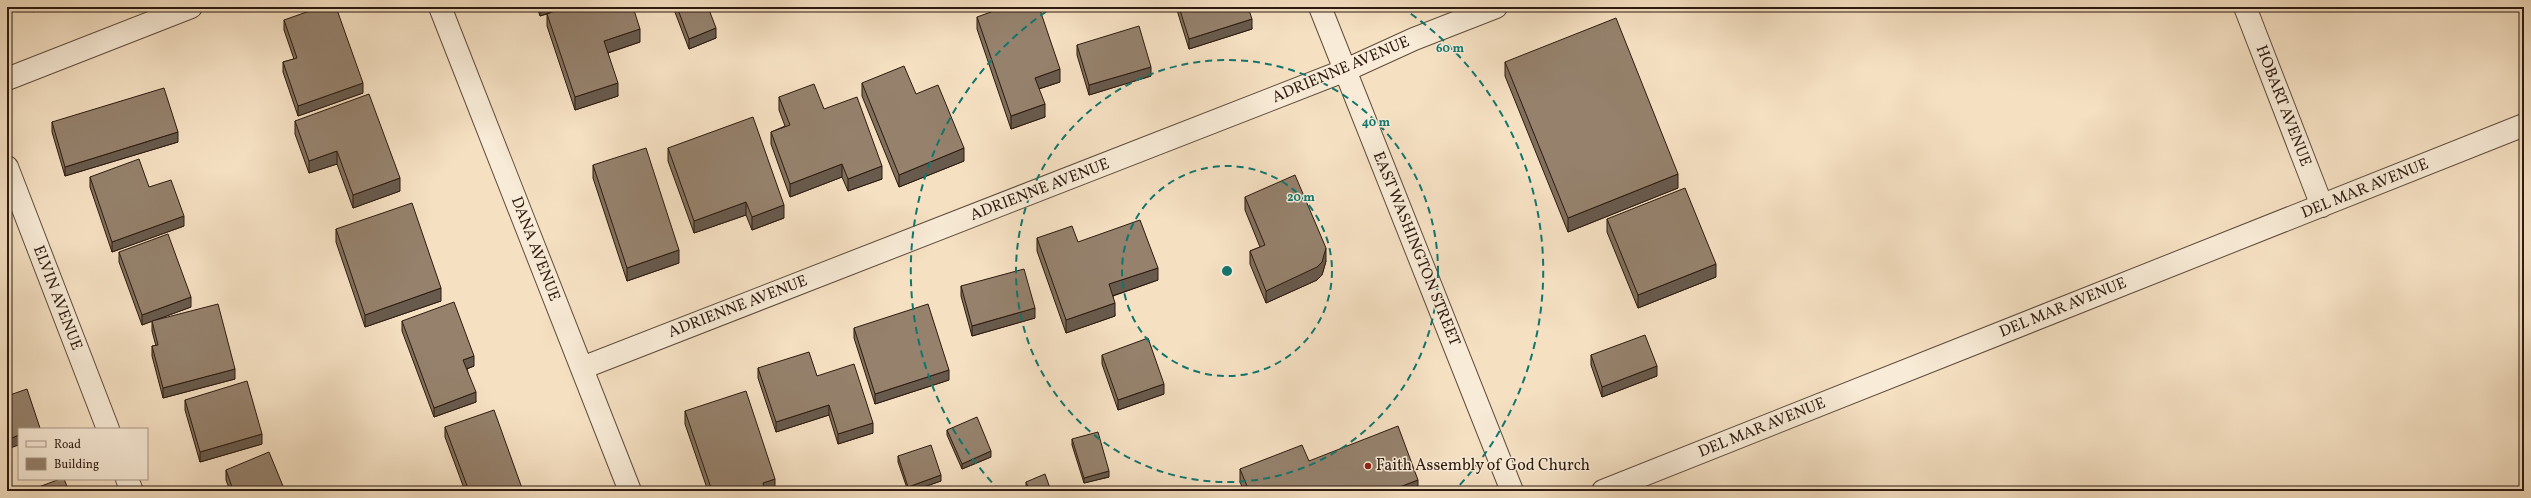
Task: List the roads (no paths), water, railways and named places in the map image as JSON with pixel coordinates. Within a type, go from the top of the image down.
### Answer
[{"type":"street","points":[[7,79],[191,7]]},
{"type":"street","name":"DANA AVENUE","points":[[440,7],[630,491]]},
{"type":"street","name":"EAST WASHINGTON STREET","points":[[1320,7],[1512,491]]},
{"type":"street","name":"ADRIENNE AVENUE","points":[[582,368],[1346,70],[1414,39],[1496,7]]},
{"type":"street","name":"HOBART AVENUE","points":[[2245,7],[2322,206]]},
{"type":"street","name":"DEL MAR AVENUE","points":[[1602,491],[2524,125]]},
{"type":"street","name":"ELVIN AVENUE","points":[[7,167],[108,428]]},
{"type":"street","points":[[127,480],[132,491]]},
{"type":"place","name":"Faith Assembly of God Church","points":[[1368,466]]}]
